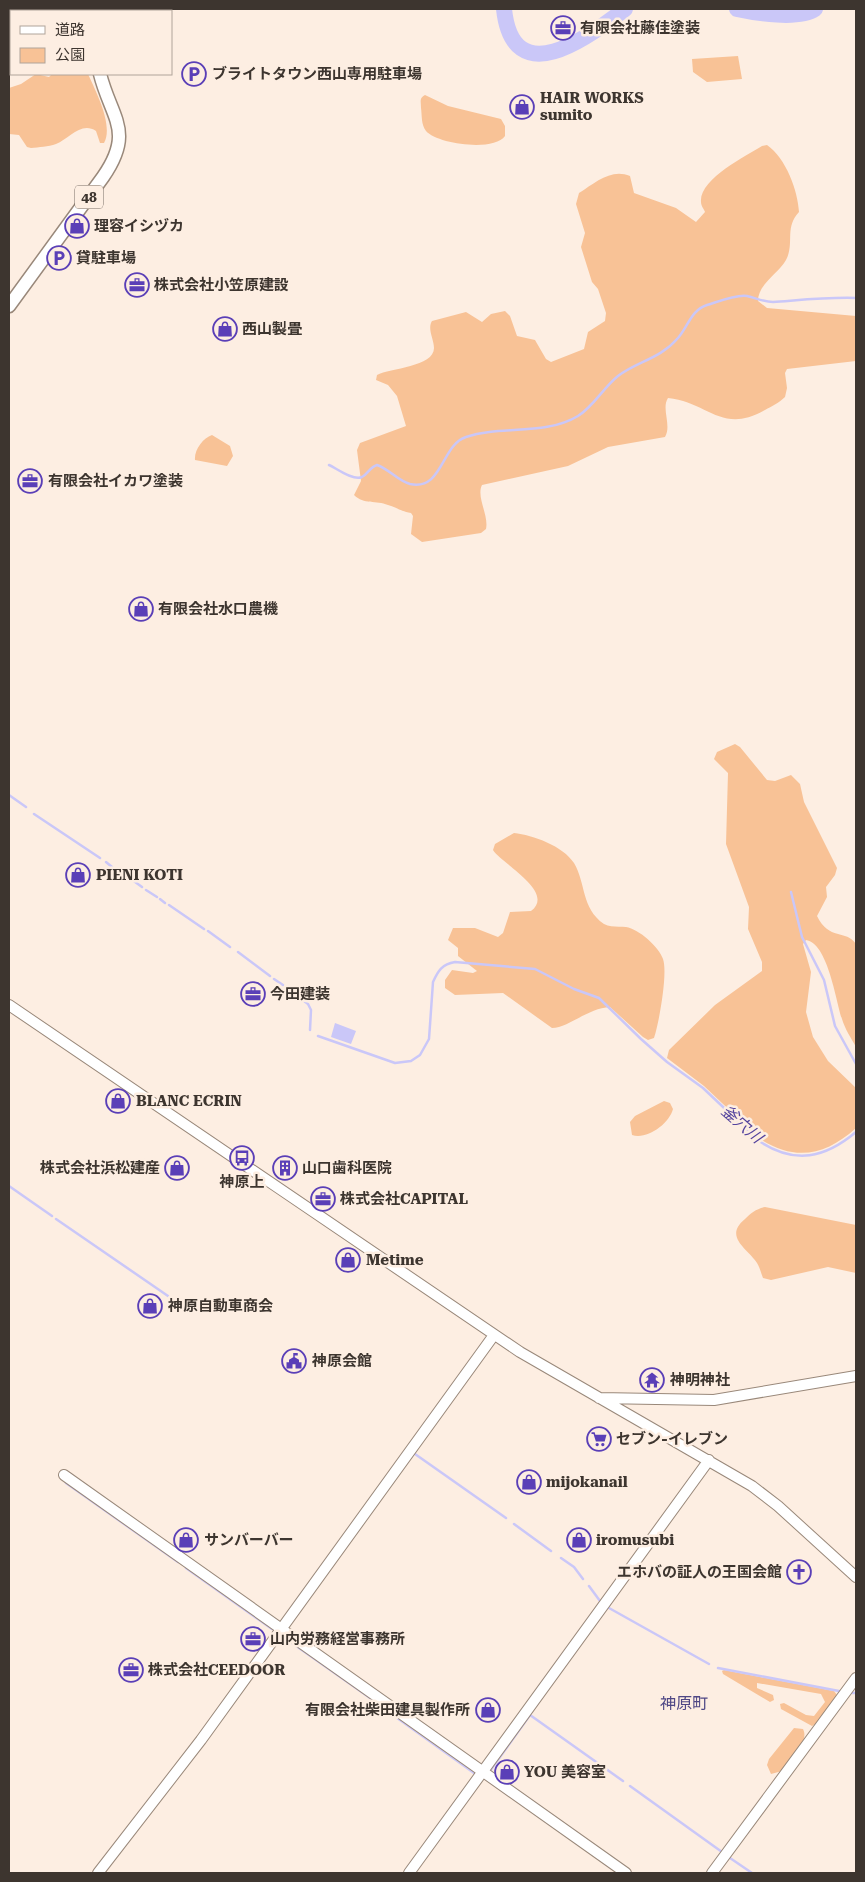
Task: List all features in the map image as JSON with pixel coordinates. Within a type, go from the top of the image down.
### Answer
[{"type":"main road","name":"48","points":[[9,306],[103,177],[116,156],[119,139],[118,122],[100,75]]},
{"type":"street","points":[[9,1005],[494,1335],[598,1398],[743,1480],[770,1499],[856,1577]]},
{"type":"street","points":[[98,1873],[201,1740],[280,1628],[494,1335]]},
{"type":"street","points":[[598,1398],[714,1400],[856,1376]]},
{"type":"street","points":[[409,1873],[709,1460]]},
{"type":"street","points":[[64,1475],[626,1873]]},
{"type":"street","points":[[712,1873],[856,1678]]},
{"type":"green space","points":[[738,56],[742,79],[707,82],[693,72],[692,59]]},
{"type":"green space","points":[[34,75],[49,77],[51,75],[88,75],[105,117],[107,127],[104,143],[100,143],[96,131],[91,128],[85,128],[80,129],[56,144],[27,147],[19,135],[9,134],[9,88],[21,84]]},
{"type":"green space","points":[[425,95],[448,106],[501,119],[505,126],[505,136],[499,141],[490,144],[478,145],[453,143],[432,136],[424,129],[422,123],[421,100]]},
{"type":"green space","points":[[767,145],[780,158],[790,176],[799,212],[792,224],[789,254],[783,265],[761,289],[758,301],[767,308],[856,316],[856,361],[787,369],[785,373],[787,388],[785,397],[773,406],[750,417],[726,418],[694,405],[668,398],[666,402],[667,432],[665,437],[608,447],[568,466],[482,485],[481,495],[486,518],[486,529],[481,533],[422,542],[411,534],[413,516],[411,513],[384,504],[362,500],[354,495],[361,481],[357,450],[360,443],[406,426],[397,396],[388,385],[376,380],[377,375],[427,359],[432,354],[434,348],[430,331],[432,321],[466,312],[482,322],[491,314],[505,311],[510,316],[517,336],[535,340],[546,359],[551,362],[584,349],[588,332],[605,321],[606,313],[598,289],[592,282],[581,247],[585,233],[576,204],[579,193],[603,178],[610,175],[623,174],[630,176],[634,193],[676,208],[696,222],[705,212],[701,202],[702,193],[707,185],[735,162]]},
{"type":"green space","points":[[212,435],[230,446],[233,456],[227,466],[195,460],[196,452],[200,445]]},
{"type":"green space","points":[[735,744],[740,747],[767,780],[775,781],[791,775],[800,784],[804,802],[837,868],[835,875],[826,887],[827,897],[817,916],[827,929],[847,937],[856,944],[856,1047],[843,1023],[830,974],[820,951],[814,944],[806,940],[803,944],[811,972],[806,1012],[813,1037],[828,1061],[856,1088],[856,1128],[833,1144],[810,1152],[786,1151],[760,1139],[704,1086],[667,1058],[669,1050],[715,1005],[762,971],[762,962],[748,929],[749,907],[726,844],[728,773],[714,759],[717,752]]},
{"type":"green space","points":[[514,833],[547,842],[563,851],[574,863],[591,911],[597,918],[607,925],[631,928],[637,931],[648,939],[661,954],[664,966],[664,986],[654,1038],[648,1040],[643,1037],[610,1007],[602,1008],[565,1025],[552,1028],[503,993],[455,995],[445,988],[445,980],[452,970],[473,973],[477,971],[458,956],[458,948],[448,940],[453,928],[475,928],[498,937],[503,933],[510,912],[531,911],[537,903],[537,895],[532,887],[493,850],[495,844]]},
{"type":"green space","points":[[664,1101],[670,1103],[673,1109],[667,1120],[651,1133],[638,1136],[632,1135],[630,1122],[635,1116]]},
{"type":"green space","points":[[765,1207],[856,1225],[856,1273],[828,1267],[771,1280],[763,1278],[757,1263],[739,1243],[736,1232],[739,1225],[749,1215]]},
{"type":"green space","points":[[722,1671],[834,1691],[837,1695],[817,1723],[812,1726],[781,1709],[780,1704],[784,1703],[806,1715],[814,1716],[825,1702],[821,1694],[757,1683],[757,1688],[773,1695],[774,1700],[770,1702],[723,1674]]},
{"type":"green space","points":[[794,1728],[803,1729],[804,1740],[794,1757],[782,1771],[771,1774],[767,1765],[769,1759]]},
{"type":"water","points":[[335,1023],[356,1031],[351,1044],[331,1037]]},
{"type":"waterway","points":[[504,9],[510,34],[521,49],[536,54],[554,51],[573,44],[610,21],[625,9]]},
{"type":"waterway","points":[[737,9],[765,14],[788,15],[815,9]]},
{"type":"waterway","points":[[329,465],[349,476],[358,478],[364,476],[377,465],[410,484],[421,484],[429,481],[436,474],[451,449],[466,437],[494,431],[552,426],[578,416],[618,376],[664,351],[671,345],[681,334],[693,315],[702,307],[738,296],[747,296],[773,302],[856,298]]},
{"type":"waterway","points":[[9,795],[26,807]]},
{"type":"waterway","points":[[34,814],[100,858]]},
{"type":"waterway","points":[[106,862],[112,867]]},
{"type":"waterway","points":[[117,870],[126,876]]},
{"type":"waterway","points":[[131,879],[142,887]]},
{"type":"waterway","points":[[146,890],[157,897]]},
{"type":"waterway","points":[[791,892],[802,937],[824,980],[835,1026],[856,1064]]},
{"type":"waterway","points":[[160,899],[165,903]]},
{"type":"waterway","points":[[169,905],[204,929]]},
{"type":"waterway","points":[[208,931],[230,947]]},
{"type":"waterway","points":[[238,952],[270,976]]},
{"type":"waterway","name":"釜穴川","points":[[318,1036],[395,1063],[411,1061],[420,1055],[429,1039],[433,982],[444,966],[455,962],[535,969],[574,989],[599,998],[667,1062],[703,1088],[759,1141],[772,1149],[797,1156],[821,1153],[833,1148],[856,1132]]},
{"type":"waterway","points":[[274,979],[283,985]]},
{"type":"waterway","points":[[287,988],[308,1004],[311,1010],[310,1030]]},
{"type":"waterway","points":[[9,1186],[52,1216]]},
{"type":"waterway","points":[[56,1219],[168,1296]]},
{"type":"waterway","points":[[415,1454],[506,1518]]},
{"type":"waterway","points":[[66,1483],[178,1562]]},
{"type":"waterway","points":[[514,1524],[551,1551]]},
{"type":"waterway","points":[[561,1558],[574,1567],[583,1579]]},
{"type":"waterway","points":[[186,1568],[272,1629]]},
{"type":"waterway","points":[[589,1586],[600,1601]]},
{"type":"waterway","points":[[609,1608],[709,1664]]},
{"type":"waterway","points":[[282,1636],[373,1700]]},
{"type":"waterway","points":[[718,1668],[839,1691]]},
{"type":"waterway","points":[[383,1708],[390,1713]]},
{"type":"waterway","points":[[393,1715],[474,1773]]},
{"type":"waterway","points":[[490,1771],[530,1715],[623,1781]]},
{"type":"waterway","points":[[630,1786],[722,1852]]},
{"type":"waterway","points":[[730,1858],[752,1873]]},
{"type":"place","name":"有限会社藤佳塗装","points":[[563,28]]},
{"type":"place","name":"ブライトタウン西山専用駐車場","points":[[194,74]]},
{"type":"place","name":"HAIR WORKS sumito","points":[[522,107]]},
{"type":"place","name":"理容イシヅカ","points":[[77,226]]},
{"type":"place","name":"貸駐車場","points":[[59,258]]},
{"type":"place","name":"株式会社小笠原建設","points":[[137,285]]},
{"type":"place","name":"西山製畳","points":[[225,329]]},
{"type":"place","name":"有限会社イカワ塗装","points":[[30,481]]},
{"type":"place","name":"有限会社水口農機","points":[[141,609]]},
{"type":"place","name":"PIENI KOTI","points":[[78,875]]},
{"type":"place","name":"今田建装","points":[[253,994]]},
{"type":"place","name":"BLANC ECRIN","points":[[118,1101]]},
{"type":"place","name":"神原上","points":[[242,1158]]},
{"type":"place","name":"株式会社浜松建産","points":[[177,1168]]},
{"type":"place","name":"山口歯科医院","points":[[285,1168]]},
{"type":"place","name":"株式会社CAPITAL","points":[[323,1199]]},
{"type":"place","name":"Metime","points":[[348,1260]]},
{"type":"place","name":"神原自動車商会","points":[[150,1306]]},
{"type":"place","name":"神原会館","points":[[294,1361]]},
{"type":"place","name":"神明神社","points":[[652,1380]]},
{"type":"place","name":"セブン-イレブン","points":[[599,1439]]},
{"type":"place","name":"mijokanail","points":[[529,1482]]},
{"type":"place","name":"サンバーバー","points":[[186,1540]]},
{"type":"place","name":"iromusubi","points":[[579,1540]]},
{"type":"place","name":"エホバの証人の王国会館","points":[[799,1572]]},
{"type":"place","name":"山内労務経営事務所","points":[[253,1639]]},
{"type":"place","name":"株式会社CEEDOOR","points":[[131,1670]]},
{"type":"place","name":"有限会社柴田建具製作所","points":[[488,1710]]},
{"type":"place","name":"YOU 美容室","points":[[507,1772]]},
{"type":"district","name":"神原町","points":[[684,1703]]}]
